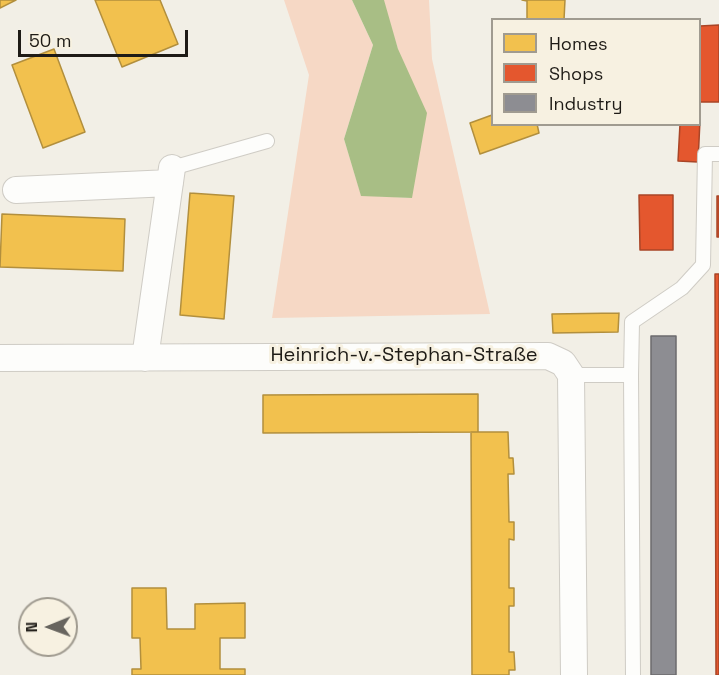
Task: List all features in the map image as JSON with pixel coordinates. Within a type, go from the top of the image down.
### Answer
[{"type":"street","points":[[16,190],[171,175],[145,358]]},
{"type":"street","name":"Heinrich-v.-Stephan-Straße","points":[[0,358],[548,356],[563,363],[571,375]]},
{"type":"street","points":[[571,375],[574,675]]},
{"type":"lane","points":[[171,175],[267,141]]},
{"type":"lane","points":[[633,675],[630,375],[632,322],[682,288],[703,265],[705,154],[719,154]]},
{"type":"lane","points":[[571,375],[630,375]]},
{"type":"shaded area","points":[[284,0],[352,0],[373,45],[344,139],[361,195],[411,198],[398,49],[383,3],[384,0],[429,0],[432,59],[490,314],[272,318],[309,75]]},
{"type":"shaded area","points":[[352,0],[384,0],[398,49],[427,113],[412,198],[361,196],[344,139],[373,45]]},
{"type":"building: Homes","points":[[0,0],[16,0],[0,8]]},
{"type":"building: Homes","points":[[95,0],[160,0],[178,44],[122,67]]},
{"type":"building: Homes","points":[[522,0],[565,0],[564,18],[527,18],[527,1]]},
{"type":"building: Homes","points":[[54,49],[85,132],[43,148],[12,65]]},
{"type":"building: Homes","points":[[491,115],[491,126],[537,126],[539,133],[480,154],[470,123]]},
{"type":"building: Homes","points":[[190,193],[234,196],[224,319],[180,315]]},
{"type":"building: Homes","points":[[2,214],[125,219],[123,271],[0,267]]},
{"type":"building: Homes","points":[[619,313],[618,332],[553,333],[552,314]]},
{"type":"building: Homes","points":[[478,394],[478,432],[263,433],[263,395]]},
{"type":"building: Homes","points":[[471,432],[508,432],[509,458],[513,458],[514,474],[508,474],[509,522],[514,522],[514,540],[509,539],[509,588],[514,588],[514,606],[509,606],[509,652],[514,652],[515,670],[509,670],[509,675],[472,675]]},
{"type":"building: Homes","points":[[132,588],[166,588],[167,629],[195,629],[195,604],[245,603],[245,638],[220,638],[220,669],[245,669],[245,675],[132,675],[132,669],[141,669],[140,638],[132,638]]},
{"type":"building: Shops","points":[[719,25],[719,102],[701,102],[701,26]]},
{"type":"building: Shops","points":[[680,126],[700,126],[698,162],[678,161]]},
{"type":"building: Shops","points":[[639,195],[673,195],[673,250],[640,250]]},
{"type":"building: Shops","points":[[717,196],[719,196],[719,237],[717,237]]},
{"type":"building: Shops","points":[[715,274],[719,274],[719,675],[716,675]]},
{"type":"building: Industry","points":[[651,336],[676,336],[676,675],[651,675]]}]
